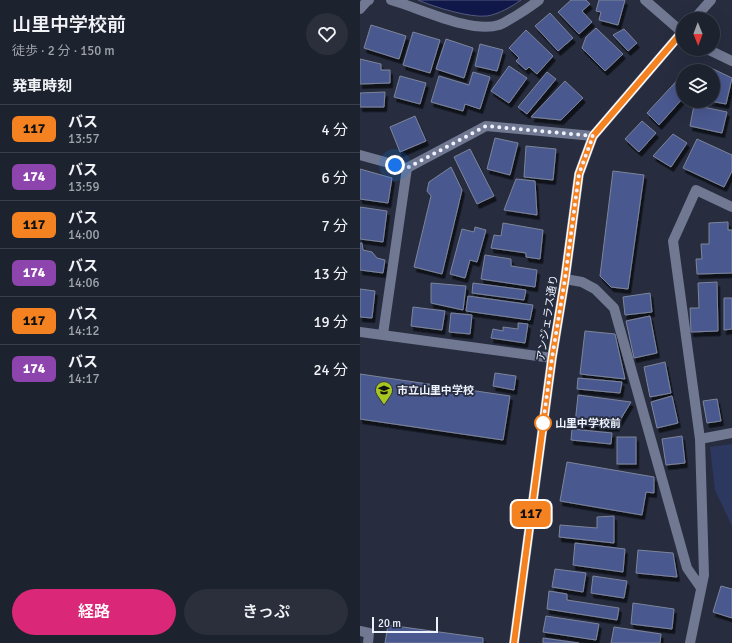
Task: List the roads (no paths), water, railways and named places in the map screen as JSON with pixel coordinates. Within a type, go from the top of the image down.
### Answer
[{"type":"street","points":[[360,10],[366,1],[369,0]]},
{"type":"street","points":[[392,0],[455,22],[481,27],[499,25],[539,0]]},
{"type":"street","points":[[645,0],[676,26]]},
{"type":"street","points":[[700,12],[711,0]]},
{"type":"street","name":"アンジェラス通り","points":[[514,643],[552,358],[565,279],[579,174],[593,136],[676,40]]},
{"type":"street","points":[[720,55],[732,61]]},
{"type":"street","points":[[360,156],[407,168],[486,126],[593,136]]},
{"type":"street","points":[[383,334],[407,168]]},
{"type":"street","points":[[690,643],[704,575],[700,439],[672,241],[696,190],[732,207]]},
{"type":"street","points":[[565,279],[582,282],[595,289],[614,308],[687,568],[701,588]]},
{"type":"street","points":[[360,332],[552,358]]},
{"type":"street","points":[[700,439],[732,433]]},
{"type":"street","points":[[360,631],[369,633],[368,643]]},
{"type":"place","name":"市立山里中学校","points":[[384,405]]},
{"type":"place","name":"山里中学校前","points":[[543,423]]}]
